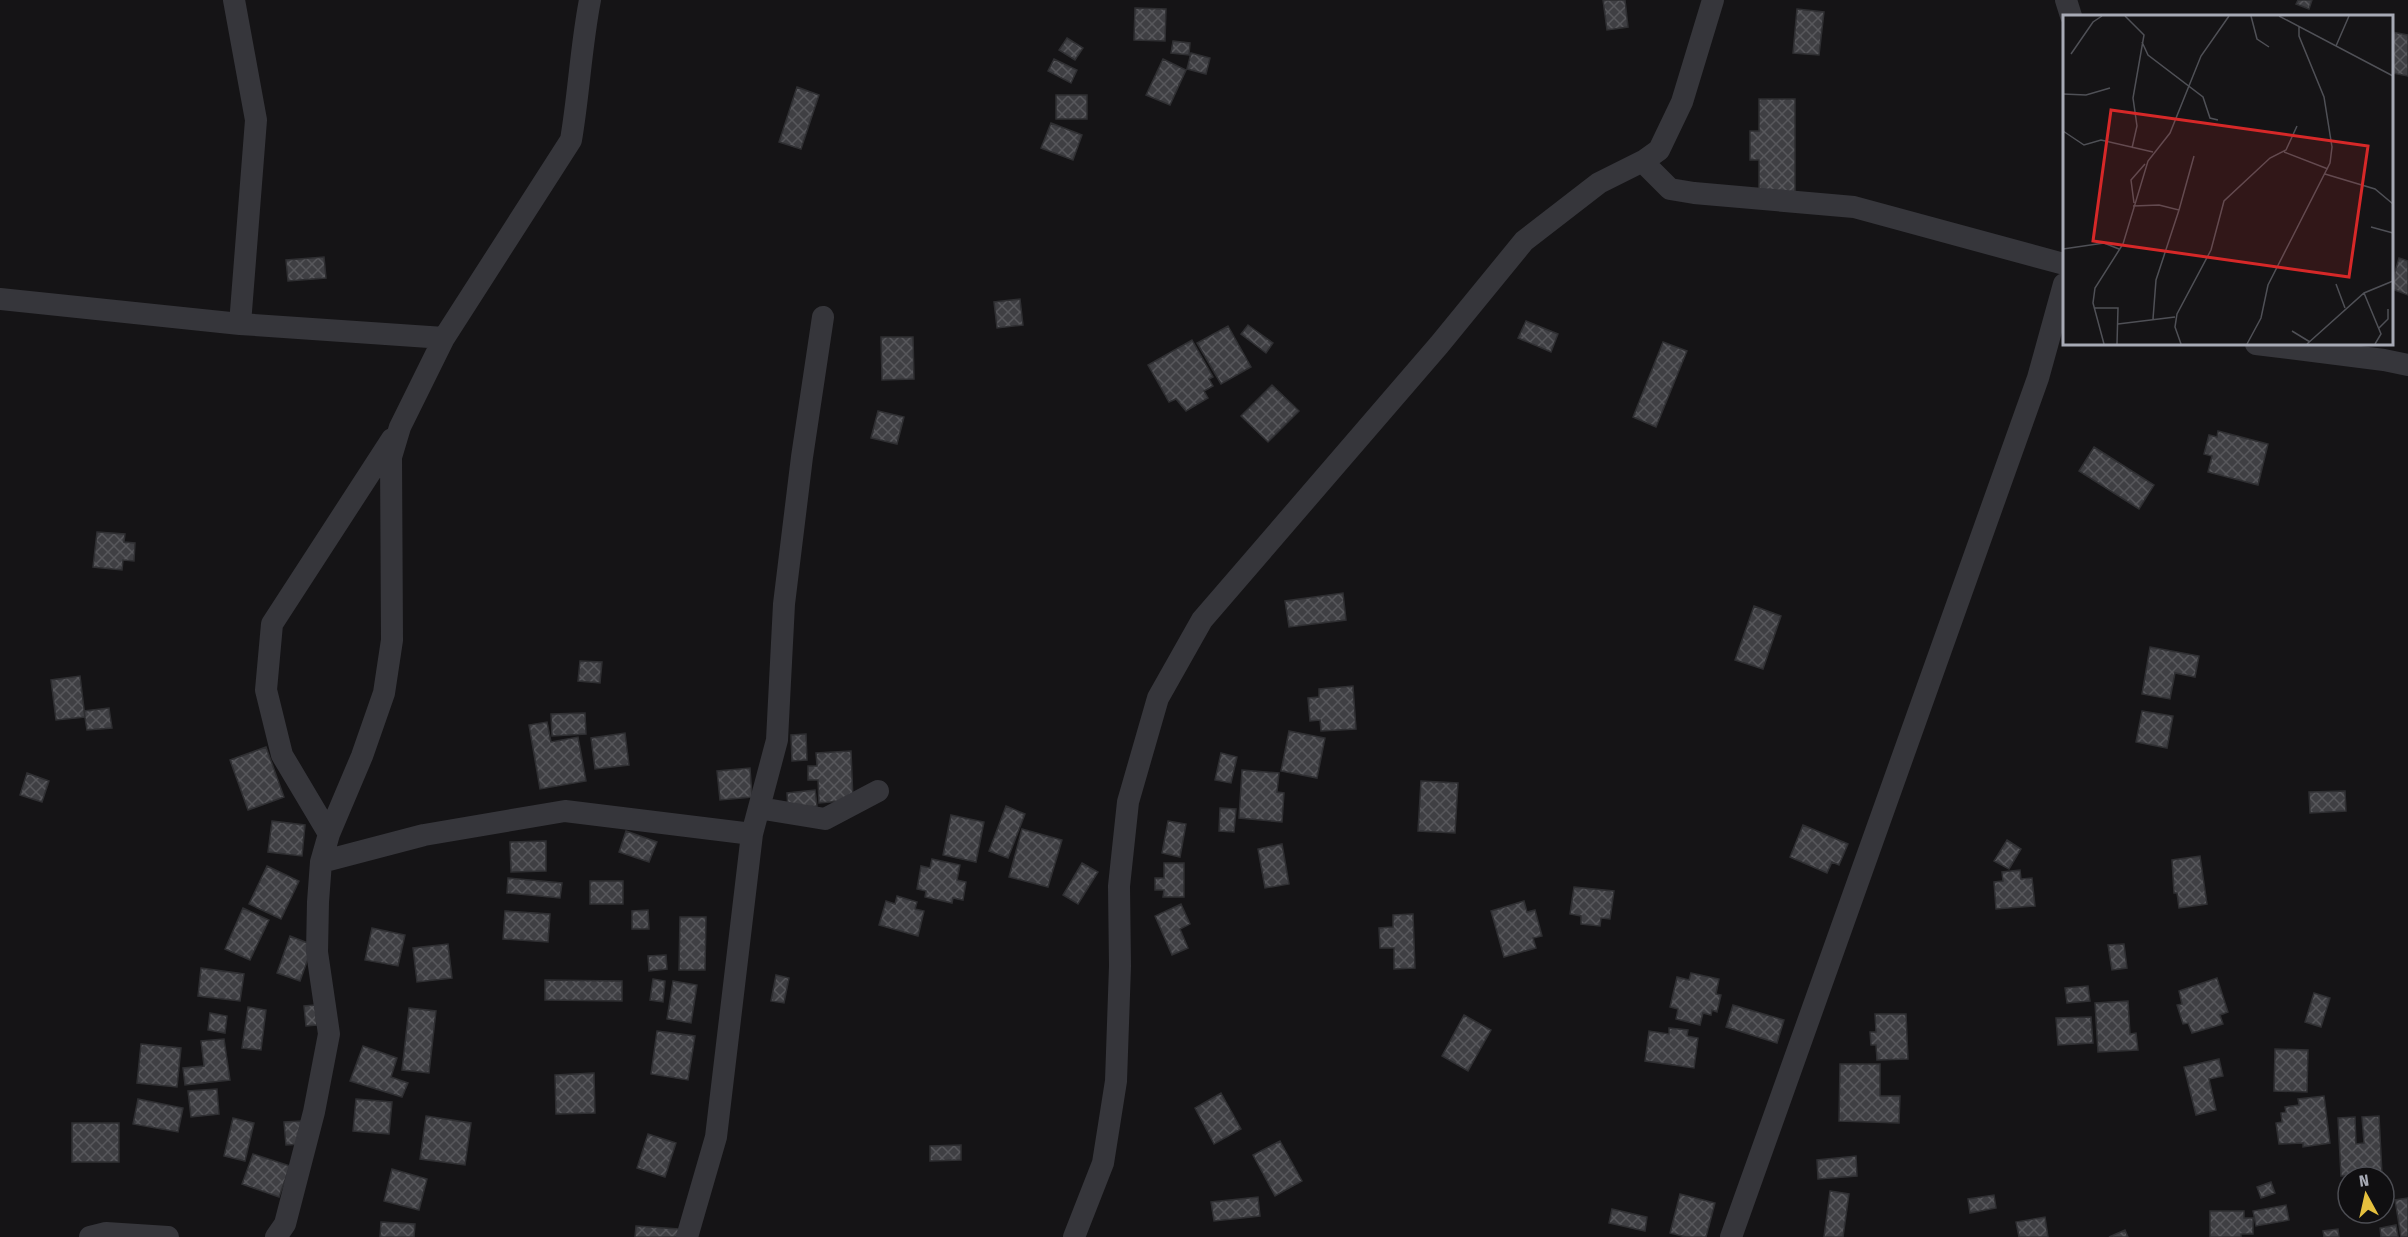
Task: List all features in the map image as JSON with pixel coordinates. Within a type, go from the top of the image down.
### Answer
[{"type":"street","points":[[234,0],[256,120],[240,324]]},
{"type":"street","points":[[329,834],[282,755],[266,690],[272,624],[400,427],[444,338],[571,140],[578,102],[583,38],[590,0]]},
{"type":"street","points":[[1074,1237],[1103,1163],[1116,1082],[1120,966],[1119,886],[1127,812],[1158,698],[1202,620],[1439,345],[1524,241],[1599,183],[1643,162],[1659,150],[1682,102],[1713,0]]},
{"type":"street","points":[[2066,0],[2071,15]]},
{"type":"street","points":[[1643,162],[1670,189],[1694,194],[1854,207],[2063,264]]},
{"type":"street","points":[[1731,1237],[2060,319],[2063,293]]},
{"type":"street","points":[[0,298],[240,324],[444,338]]},
{"type":"street","points":[[687,1237],[716,1137],[752,834],[777,740],[784,604],[802,457],[823,317]]},
{"type":"street","points":[[2264,345],[2408,365]]},
{"type":"street","points":[[276,1237],[285,1224],[314,1112],[329,1034],[317,952],[321,862],[329,834],[362,756],[384,693],[392,639],[391,457],[400,427]]},
{"type":"street","points":[[759,808],[825,819],[878,791]]},
{"type":"street","points":[[321,862],[424,835],[565,811],[752,834]]},
{"type":"street","points":[[90,1237],[106,1233],[168,1237]]},
{"type":"building","points":[[1603,0],[1625,0],[1628,27],[1607,30]]},
{"type":"building","points":[[2298,0],[2312,0],[2309,9],[2296,4]]},
{"type":"building","points":[[1135,8],[1166,9],[1165,41],[1134,40]]},
{"type":"building","points":[[1797,9],[1824,12],[1819,55],[1793,53]]},
{"type":"building","points":[[2393,32],[2408,35],[2408,76],[2393,73]]},
{"type":"building","points":[[1067,38],[1083,48],[1075,60],[1059,50]]},
{"type":"building","points":[[1173,41],[1190,43],[1189,55],[1171,53]]},
{"type":"building","points":[[1191,53],[1210,58],[1206,74],[1187,69]]},
{"type":"building","points":[[1054,59],[1077,70],[1071,83],[1048,71]]},
{"type":"building","points":[[1163,59],[1186,70],[1170,105],[1146,95]]},
{"type":"building","points":[[797,87],[819,95],[801,149],[779,142]]},
{"type":"building","points":[[1056,95],[1087,95],[1087,119],[1056,119]]},
{"type":"building","points":[[1759,99],[1795,99],[1795,194],[1759,194],[1759,160],[1750,160],[1750,131],[1759,131]]},
{"type":"building","points":[[1051,123],[1082,135],[1073,160],[1041,148]]},
{"type":"building","points":[[324,257],[326,278],[288,281],[286,260]]},
{"type":"building","points":[[2399,258],[2408,261],[2408,295],[2393,289],[2393,279]]},
{"type":"building","points":[[1020,299],[1023,325],[997,328],[994,302]]},
{"type":"building","points":[[1526,321],[1558,334],[1551,352],[1518,338]]},
{"type":"building","points":[[1248,325],[1273,343],[1266,353],[1241,334]]},
{"type":"building","points":[[1228,326],[1251,367],[1221,384],[1197,343]]},
{"type":"building","points":[[881,337],[913,337],[914,379],[882,380]]},
{"type":"building","points":[[1192,340],[1213,377],[1209,379],[1213,386],[1204,391],[1208,398],[1186,411],[1176,399],[1169,402],[1148,365]]},
{"type":"building","points":[[1663,342],[1687,351],[1656,427],[1633,417]]},
{"type":"building","points":[[1272,385],[1299,411],[1268,442],[1241,416]]},
{"type":"building","points":[[878,411],[904,417],[897,444],[871,438]]},
{"type":"building","points":[[2218,431],[2268,444],[2258,485],[2208,472],[2212,456],[2204,454],[2209,435],[2217,437]]},
{"type":"building","points":[[2094,447],[2154,485],[2139,509],[2079,471]]},
{"type":"building","points":[[97,532],[125,534],[124,542],[135,543],[134,561],[123,560],[122,570],[93,567]]},
{"type":"building","points":[[1343,593],[1346,620],[1289,627],[1285,601]]},
{"type":"building","points":[[1754,606],[1781,616],[1763,669],[1735,660]]},
{"type":"building","points":[[2150,647],[2199,656],[2195,677],[2175,673],[2170,699],[2142,694]]},
{"type":"building","points":[[580,661],[602,662],[600,683],[578,681]]},
{"type":"building","points":[[80,676],[85,717],[56,720],[51,680]]},
{"type":"building","points":[[1353,686],[1356,729],[1321,731],[1320,720],[1310,721],[1308,698],[1319,697],[1319,689]]},
{"type":"building","points":[[109,708],[112,728],[87,730],[84,711]]},
{"type":"building","points":[[2142,711],[2173,716],[2167,748],[2136,742]]},
{"type":"building","points":[[585,713],[586,734],[552,736],[551,714]]},
{"type":"building","points":[[547,722],[551,742],[578,737],[586,781],[540,789],[529,725]]},
{"type":"building","points":[[1289,731],[1325,738],[1317,778],[1281,771]]},
{"type":"building","points":[[625,733],[629,765],[595,769],[591,738]]},
{"type":"building","points":[[806,734],[807,760],[792,761],[791,735]]},
{"type":"building","points":[[266,747],[284,797],[248,810],[230,760]]},
{"type":"building","points":[[851,751],[853,800],[819,803],[818,780],[808,780],[808,766],[817,766],[816,753]]},
{"type":"building","points":[[1221,753],[1237,757],[1231,783],[1215,780]]},
{"type":"building","points":[[750,768],[752,797],[720,800],[717,771]]},
{"type":"building","points":[[1242,770],[1279,773],[1277,792],[1284,793],[1282,822],[1239,818]]},
{"type":"building","points":[[27,773],[49,781],[42,802],[20,795]]},
{"type":"building","points":[[1421,781],[1458,783],[1455,833],[1418,831]]},
{"type":"building","points":[[815,790],[817,806],[788,809],[787,793]]},
{"type":"building","points":[[2345,791],[2346,811],[2310,813],[2309,792]]},
{"type":"building","points":[[1006,806],[1025,814],[1008,858],[989,851]]},
{"type":"building","points":[[1220,808],[1236,809],[1234,832],[1219,831]]},
{"type":"building","points":[[951,815],[984,822],[976,862],[943,855]]},
{"type":"building","points":[[272,821],[305,825],[302,856],[268,852]]},
{"type":"building","points":[[1168,821],[1186,824],[1180,857],[1162,853]]},
{"type":"building","points":[[1803,825],[1848,844],[1839,865],[1832,862],[1827,873],[1790,857]]},
{"type":"building","points":[[1022,829],[1062,840],[1048,887],[1009,877]]},
{"type":"building","points":[[626,831],[657,842],[649,862],[619,852]]},
{"type":"building","points":[[2007,840],[2021,849],[2009,869],[1994,861]]},
{"type":"building","points":[[546,841],[546,871],[511,872],[510,842]]},
{"type":"building","points":[[1282,844],[1289,884],[1265,888],[1258,849]]},
{"type":"building","points":[[2200,856],[2207,904],[2179,908],[2177,893],[2174,893],[2172,860]]},
{"type":"building","points":[[932,859],[960,865],[957,880],[966,882],[963,900],[953,898],[952,903],[925,897],[926,891],[917,889],[921,866],[930,868]]},
{"type":"building","points":[[1082,863],[1098,872],[1078,904],[1063,895]]},
{"type":"building","points":[[1164,863],[1184,863],[1184,897],[1163,897],[1164,890],[1155,890],[1155,878],[1164,878]]},
{"type":"building","points":[[267,866],[299,881],[281,919],[249,904]]},
{"type":"building","points":[[2020,870],[2021,879],[2032,878],[2035,906],[1996,909],[1994,882],[2003,881],[2002,872]]},
{"type":"building","points":[[508,878],[562,883],[560,898],[507,893]]},
{"type":"building","points":[[590,881],[623,881],[623,904],[590,904]]},
{"type":"building","points":[[1574,887],[1614,891],[1610,919],[1601,918],[1600,926],[1581,924],[1581,916],[1570,914]]},
{"type":"building","points":[[897,896],[917,902],[915,909],[924,911],[918,936],[879,925],[886,901],[895,904]]},
{"type":"building","points":[[1524,901],[1527,912],[1535,910],[1542,936],[1533,938],[1536,948],[1504,957],[1491,911]]},
{"type":"building","points":[[1181,904],[1190,924],[1180,929],[1188,948],[1172,955],[1155,916]]},
{"type":"building","points":[[243,908],[269,920],[250,960],[225,949]]},
{"type":"building","points":[[648,910],[649,929],[632,929],[632,911]]},
{"type":"building","points":[[505,911],[550,914],[548,942],[503,939]]},
{"type":"building","points":[[1413,914],[1415,968],[1394,969],[1394,948],[1380,948],[1379,928],[1393,927],[1393,915]]},
{"type":"building","points":[[680,917],[706,917],[705,970],[679,970]]},
{"type":"building","points":[[372,928],[405,935],[398,966],[365,960]]},
{"type":"building","points":[[290,936],[313,945],[300,981],[277,973]]},
{"type":"building","points":[[448,944],[452,978],[417,982],[413,948]]},
{"type":"building","points":[[2124,944],[2127,968],[2112,970],[2108,945]]},
{"type":"building","points":[[666,955],[667,969],[649,971],[648,956]]},
{"type":"building","points":[[201,968],[244,974],[240,1001],[198,996]]},
{"type":"building","points":[[1691,973],[1719,979],[1716,994],[1721,995],[1717,1012],[1712,1010],[1711,1015],[1703,1013],[1700,1025],[1676,1019],[1678,1009],[1670,1007],[1677,977],[1689,980]]},
{"type":"building","points":[[776,975],[789,978],[784,1003],[771,1001]]},
{"type":"building","points":[[2217,978],[2228,1012],[2220,1015],[2223,1024],[2192,1033],[2188,1023],[2183,1024],[2177,1005],[2182,1004],[2179,991]]},
{"type":"building","points":[[653,979],[665,981],[663,1002],[650,1000]]},
{"type":"building","points":[[545,980],[622,981],[622,1001],[545,1000]]},
{"type":"building","points":[[673,981],[697,985],[691,1023],[667,1019]]},
{"type":"building","points":[[2088,986],[2090,1001],[2067,1003],[2065,988]]},
{"type":"building","points":[[2314,993],[2330,998],[2321,1027],[2305,1022]]},
{"type":"building","points":[[2128,1001],[2130,1034],[2136,1033],[2138,1050],[2098,1052],[2095,1003]]},
{"type":"building","points":[[315,1005],[317,1025],[306,1026],[304,1006]]},
{"type":"building","points":[[1733,1005],[1784,1020],[1777,1043],[1726,1027]]},
{"type":"building","points":[[248,1007],[266,1010],[261,1050],[242,1048]]},
{"type":"building","points":[[409,1008],[436,1011],[429,1073],[402,1070]]},
{"type":"building","points":[[210,1013],[227,1016],[225,1033],[208,1030]]},
{"type":"building","points":[[1875,1014],[1906,1014],[1908,1059],[1877,1060],[1876,1045],[1871,1045],[1870,1032],[1876,1032]]},
{"type":"building","points":[[1464,1015],[1491,1030],[1468,1071],[1442,1056]]},
{"type":"building","points":[[2091,1017],[2093,1043],[2058,1045],[2056,1018]]},
{"type":"building","points":[[1669,1028],[1688,1030],[1687,1036],[1698,1038],[1694,1068],[1645,1061],[1649,1031],[1669,1034]]},
{"type":"building","points":[[657,1031],[695,1036],[688,1080],[651,1074]]},
{"type":"building","points":[[224,1039],[230,1080],[185,1085],[183,1068],[204,1066],[201,1041]]},
{"type":"building","points":[[141,1044],[181,1048],[177,1087],[137,1083]]},
{"type":"building","points":[[363,1046],[397,1058],[391,1077],[408,1083],[402,1097],[350,1081]]},
{"type":"building","points":[[2275,1049],[2308,1050],[2307,1092],[2274,1091]]},
{"type":"building","points":[[2219,1059],[2223,1076],[2209,1079],[2216,1110],[2196,1115],[2184,1067]]},
{"type":"building","points":[[1840,1064],[1880,1064],[1880,1096],[1900,1096],[1899,1123],[1839,1121]]},
{"type":"building","points":[[594,1073],[595,1113],[556,1114],[555,1075]]},
{"type":"building","points":[[217,1089],[219,1114],[191,1117],[188,1091]]},
{"type":"building","points":[[1221,1093],[1241,1129],[1214,1144],[1195,1108]]},
{"type":"building","points":[[2324,1096],[2330,1143],[2303,1147],[2303,1143],[2279,1144],[2276,1123],[2282,1122],[2281,1113],[2286,1112],[2285,1107],[2299,1105],[2298,1099]]},
{"type":"building","points":[[138,1099],[183,1108],[178,1132],[133,1124]]},
{"type":"building","points":[[356,1099],[392,1102],[389,1134],[353,1131]]},
{"type":"building","points":[[426,1116],[471,1123],[465,1165],[420,1159]]},
{"type":"building","points":[[2379,1116],[2382,1165],[2340,1165],[2338,1118],[2355,1117],[2356,1144],[2364,1143],[2362,1117]]},
{"type":"building","points":[[233,1118],[254,1123],[245,1161],[224,1156]]},
{"type":"building","points":[[302,1121],[303,1144],[286,1145],[284,1122]]},
{"type":"building","points":[[72,1123],[119,1123],[119,1162],[72,1162]]},
{"type":"building","points":[[648,1134],[676,1143],[665,1177],[637,1168]]},
{"type":"building","points":[[1280,1141],[1302,1181],[1275,1196],[1253,1155]]},
{"type":"building","points":[[961,1145],[961,1160],[930,1161],[930,1146]]},
{"type":"building","points":[[253,1154],[290,1166],[279,1197],[242,1184]]},
{"type":"building","points":[[1856,1156],[1857,1176],[1818,1179],[1817,1160]]},
{"type":"building","points":[[392,1169],[427,1179],[419,1210],[384,1201]]},
{"type":"building","points":[[2271,1182],[2275,1193],[2261,1198],[2257,1187]]},
{"type":"building","points":[[1830,1191],[1849,1194],[1843,1237],[1824,1237]]},
{"type":"building","points":[[1680,1194],[1715,1203],[1706,1237],[1686,1237],[1670,1233]]},
{"type":"building","points":[[1994,1195],[1996,1208],[1970,1213],[1968,1199]]},
{"type":"building","points":[[1258,1197],[1260,1216],[1214,1221],[1211,1202]]},
{"type":"building","points":[[2408,1198],[2408,1237],[2401,1237],[2396,1200]]},
{"type":"building","points":[[2286,1205],[2289,1220],[2256,1226],[2253,1211]]},
{"type":"building","points":[[1612,1209],[1647,1217],[1645,1231],[1609,1223]]},
{"type":"building","points":[[2210,1211],[2244,1211],[2244,1218],[2253,1218],[2253,1234],[2241,1234],[2241,1237],[2210,1237]]},
{"type":"building","points":[[2045,1217],[2048,1237],[2019,1237],[2016,1222]]},
{"type":"building","points":[[381,1222],[415,1224],[414,1237],[380,1237]]},
{"type":"building","points":[[2396,1225],[2398,1237],[2381,1237],[2380,1228]]},
{"type":"building","points":[[636,1226],[679,1229],[678,1237],[635,1237]]},
{"type":"building","points":[[2338,1229],[2339,1237],[2324,1237],[2323,1231]]},
{"type":"building","points":[[2125,1230],[2128,1237],[2109,1237]]}]
